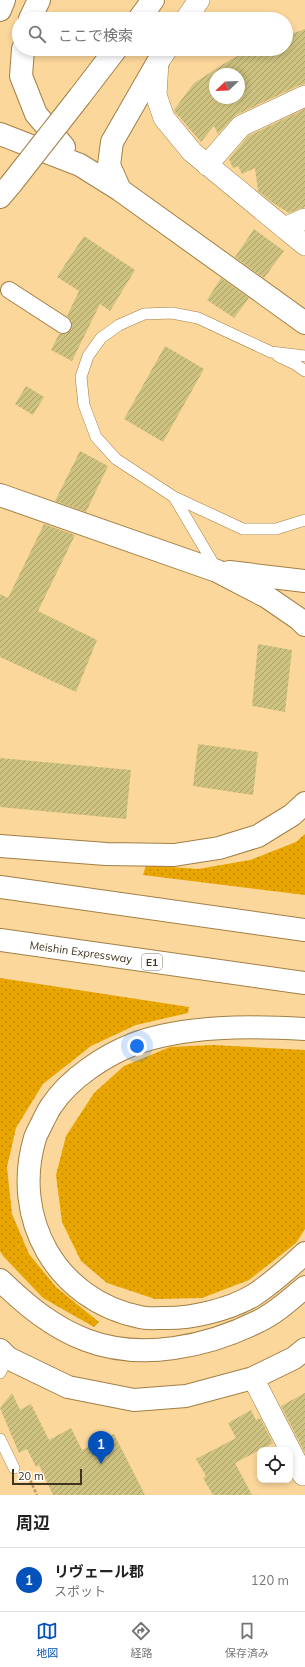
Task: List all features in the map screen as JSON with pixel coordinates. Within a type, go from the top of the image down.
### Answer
[{"type":"main road","points":[[0,10],[4,0]]},
{"type":"main road","points":[[33,12],[39,0]]},
{"type":"main road","points":[[144,12],[153,0]]},
{"type":"main road","points":[[22,56],[21,76],[36,114],[80,166]]},
{"type":"main road","points":[[5,191],[111,56]]},
{"type":"main road","points":[[120,190],[109,165],[112,142],[163,56]]},
{"type":"main road","points":[[0,134],[80,166],[120,190],[305,322]]},
{"type":"main road","points":[[0,495],[217,571],[267,597],[299,619],[305,625]]},
{"type":"main road","points":[[217,571],[305,581]]},
{"type":"main road","points":[[0,846],[106,854],[174,855],[219,848],[258,836],[292,815],[305,803]]},
{"type":"main road","points":[[0,887],[305,930]]},
{"type":"main road","name":"Meishin Expressway","points":[[0,940],[305,984]]},
{"type":"main road","points":[[305,1029],[232,1027],[166,1035],[133,1044],[100,1061],[73,1081],[52,1105],[36,1136],[28,1169],[29,1205],[40,1238],[57,1268],[82,1292],[109,1308],[141,1318],[179,1319],[215,1312],[252,1296],[283,1273],[305,1253]]},
{"type":"main road","points":[[0,1280],[25,1304],[55,1325],[86,1340],[117,1348],[150,1350],[186,1345],[221,1337],[260,1321],[290,1301],[305,1287]]},
{"type":"main road","points":[[3,1360],[68,1387],[134,1400],[186,1396],[253,1378],[294,1358],[305,1349]]},
{"type":"street","points":[[191,12],[199,0]]},
{"type":"street","points":[[163,56],[156,95],[164,118],[192,152],[305,244]]},
{"type":"street","points":[[207,165],[241,126],[305,96]]},
{"type":"street","points":[[284,228],[305,219]]},
{"type":"street","points":[[9,290],[63,325]]},
{"type":"street","points":[[253,1378],[303,1475]]},
{"type":"lane","points":[[305,371],[295,364],[271,352],[198,318],[172,313],[144,314],[119,325],[101,338],[88,356],[82,377],[84,405],[96,437],[116,459],[174,497],[243,529],[276,530],[305,520]]},
{"type":"lane","points":[[271,352],[305,356]]},
{"type":"lane","points":[[174,497],[217,571]]},
{"type":"lane","points":[[0,1439],[14,1468]]},
{"type":"shaded area","points":[[305,834],[305,895],[143,875],[146,865],[198,869],[250,860],[296,842]]},
{"type":"shaded area","points":[[0,978],[189,1007],[188,1013],[136,1025],[91,1046],[43,1084],[16,1128],[7,1167],[12,1214],[29,1254],[56,1287],[99,1322],[94,1327],[43,1298],[0,1251]]},
{"type":"shaded area","points":[[213,1045],[305,1050],[305,1229],[296,1243],[249,1280],[202,1298],[155,1299],[107,1283],[81,1261],[62,1222],[56,1175],[66,1136],[94,1093],[124,1066],[170,1047]]},
{"type":"building","points":[[305,29],[305,84],[236,115],[218,134],[214,126],[201,142],[174,110],[194,83],[209,73],[209,104],[245,104],[245,68],[217,68],[238,56],[293,56],[293,33]]},
{"type":"building","points":[[305,109],[305,207],[289,213],[258,191],[255,168],[242,174],[238,166],[233,168],[229,159],[248,136]]},
{"type":"building","points":[[254,229],[284,251],[264,278],[235,257]]},
{"type":"building","points":[[84,236],[135,270],[110,311],[100,304],[72,361],[51,350],[59,334],[67,334],[71,330],[72,321],[67,316],[79,291],[57,277]]},
{"type":"building","points":[[221,278],[249,298],[234,318],[207,300]]},
{"type":"building","points":[[165,346],[204,369],[163,442],[124,419]]},
{"type":"building","points":[[26,386],[44,397],[33,415],[15,404]]},
{"type":"building","points":[[80,451],[108,466],[86,512],[55,501]]},
{"type":"building","points":[[44,524],[75,535],[38,611],[97,640],[76,692],[0,657],[0,594],[8,598]]},
{"type":"building","points":[[258,644],[292,650],[285,712],[252,706]]},
{"type":"building","points":[[198,744],[258,752],[253,795],[193,786]]},
{"type":"building","points":[[0,758],[131,770],[126,819],[0,807]]},
{"type":"building","points":[[12,1393],[20,1410],[31,1404],[49,1440],[71,1428],[82,1450],[114,1434],[145,1495],[53,1495],[39,1465],[36,1467],[27,1449],[19,1453],[0,1408]]},
{"type":"building","points":[[305,1393],[305,1453],[281,1406]]},
{"type":"building","points":[[251,1410],[256,1420],[260,1418],[273,1443],[265,1447],[257,1447],[257,1451],[235,1463],[252,1495],[213,1495],[203,1478],[206,1476],[196,1459],[236,1438],[228,1423]]},
{"type":"place","name":"リヴェール郡","points":[[101,1464]]}]
